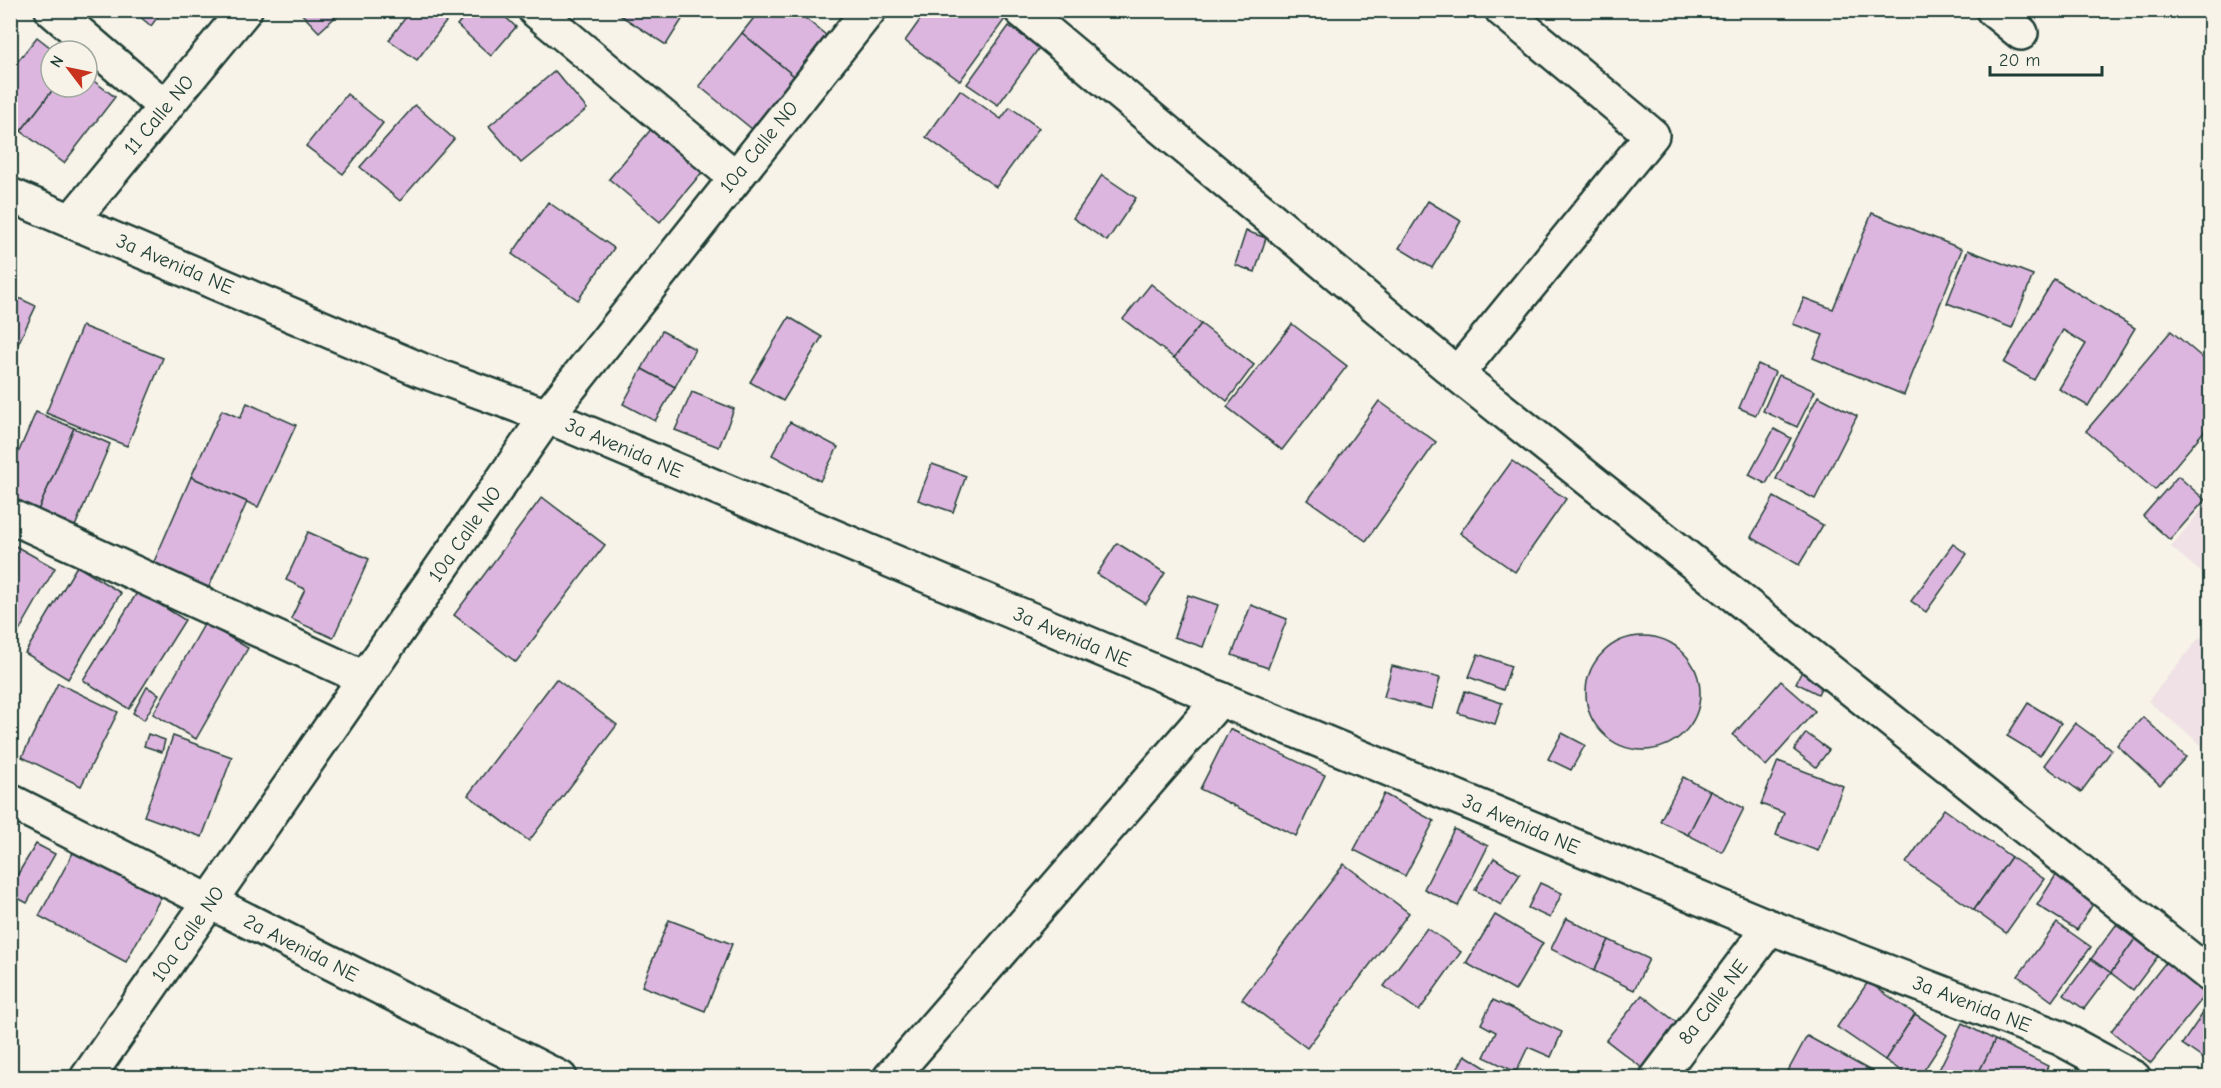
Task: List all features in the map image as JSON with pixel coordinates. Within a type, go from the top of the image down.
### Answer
[{"type":"street","points":[[52,10],[165,107]]},
{"type":"street","name":"11 Calle NO","points":[[72,220],[245,10]]},
{"type":"street","points":[[535,10],[735,177]]},
{"type":"street","name":"10a Calle NO","points":[[87,1077],[547,416],[869,10]]},
{"type":"street","points":[[1021,10],[1457,374],[2211,975]]},
{"type":"street","points":[[1457,374],[1652,135],[1502,10]]},
{"type":"street","points":[[1993,10],[2021,33]]},
{"type":"street","name":"3a Avenida NE","points":[[10,195],[421,370],[547,416],[1770,927],[2060,1038],[2134,1077]]},
{"type":"street","points":[[10,516],[364,678]]},
{"type":"street","points":[[890,1077],[1220,699]]},
{"type":"street","name":"2a Avenida NE","points":[[10,801],[560,1077]]},
{"type":"street","name":"8a Calle NE","points":[[1657,1077],[1770,927]]},
{"type":"shaded area","points":[[2210,499],[2210,580],[2171,547]]},
{"type":"shaded area","points":[[2200,637],[2210,645],[2210,752],[2148,701]]},
{"type":"building","points":[[132,10],[163,10],[151,26]]},
{"type":"building","points":[[298,10],[343,10],[319,32]]},
{"type":"building","points":[[411,10],[455,10],[417,60],[389,40]]},
{"type":"building","points":[[470,10],[498,10],[516,27],[491,56],[457,25]]},
{"type":"building","points":[[612,10],[688,10],[666,45]]},
{"type":"building","points":[[760,10],[795,10],[826,35],[794,76],[742,33]]},
{"type":"building","points":[[927,10],[994,10],[1005,19],[960,81],[905,41]]},
{"type":"building","points":[[1009,26],[1039,48],[998,105],[967,84]]},
{"type":"building","points":[[742,33],[794,76],[752,129],[699,86]]},
{"type":"building","points":[[37,37],[40,39],[39,99],[46,99],[21,131],[10,122],[10,71]]},
{"type":"building","points":[[555,71],[587,109],[521,163],[489,126]]},
{"type":"building","points":[[99,85],[115,97],[64,163],[21,131],[46,99],[99,99]]},
{"type":"building","points":[[960,90],[1001,119],[1010,107],[1039,128],[996,187],[926,137]]},
{"type":"building","points":[[347,94],[383,123],[343,174],[306,146]]},
{"type":"building","points":[[415,105],[454,139],[400,201],[360,167]]},
{"type":"building","points":[[653,127],[704,170],[660,222],[609,179]]},
{"type":"building","points":[[1102,175],[1136,198],[1107,241],[1073,218]]},
{"type":"building","points":[[1428,201],[1461,221],[1432,268],[1399,248]]},
{"type":"building","points":[[548,202],[614,248],[578,300],[512,254]]},
{"type":"building","points":[[1872,213],[1962,249],[1904,395],[1813,358],[1823,335],[1793,324],[1804,298],[1833,309]]},
{"type":"building","points":[[1246,231],[1266,238],[1255,272],[1235,265]]},
{"type":"building","points":[[1968,250],[2033,275],[2012,328],[1947,303]]},
{"type":"building","points":[[2054,279],[2135,328],[2088,406],[2059,389],[2086,344],[2063,330],[2034,380],[2004,363]]},
{"type":"building","points":[[1151,284],[1201,324],[1174,358],[1123,319]]},
{"type":"building","points":[[10,294],[36,306],[10,361]]},
{"type":"building","points":[[789,317],[822,337],[783,401],[750,382]]},
{"type":"building","points":[[1201,324],[1254,365],[1227,401],[1174,358]]},
{"type":"building","points":[[1292,324],[1347,366],[1282,450],[1227,407]]},
{"type":"building","points":[[82,326],[163,358],[127,446],[46,413]]},
{"type":"building","points":[[662,331],[695,349],[675,387],[642,369]]},
{"type":"building","points":[[2171,331],[2210,364],[2210,424],[2155,490],[2086,431]]},
{"type":"building","points":[[1758,364],[1775,372],[1756,415],[1739,408]]},
{"type":"building","points":[[642,369],[675,387],[655,421],[623,404]]},
{"type":"building","points":[[1779,375],[1815,391],[1797,427],[1763,411]]},
{"type":"building","points":[[692,392],[734,409],[719,447],[675,430]]},
{"type":"building","points":[[1818,396],[1857,416],[1815,499],[1776,479]]},
{"type":"building","points":[[1379,401],[1436,442],[1366,541],[1308,500]]},
{"type":"building","points":[[247,403],[296,425],[258,507],[191,477],[222,410],[240,418]]},
{"type":"building","points":[[36,412],[74,428],[36,515],[10,504],[10,472]]},
{"type":"building","points":[[790,422],[838,447],[820,481],[772,455]]},
{"type":"building","points":[[74,428],[110,444],[73,531],[36,515]]},
{"type":"building","points":[[1774,429],[1791,438],[1766,484],[1749,475]]},
{"type":"building","points":[[1512,461],[1566,499],[1515,572],[1460,533]]},
{"type":"building","points":[[932,464],[966,476],[953,512],[918,500]]},
{"type":"building","points":[[2178,476],[2205,500],[2170,540],[2143,516]]},
{"type":"building","points":[[191,477],[247,502],[208,589],[153,564]]},
{"type":"building","points":[[542,497],[605,545],[516,662],[454,615]]},
{"type":"building","points":[[1774,497],[1823,525],[1799,565],[1751,537]]},
{"type":"building","points":[[308,532],[369,559],[333,638],[291,619],[305,589],[286,580]]},
{"type":"building","points":[[10,543],[55,568],[10,647]]},
{"type":"building","points":[[1117,543],[1165,573],[1146,604],[1097,574]]},
{"type":"building","points":[[1953,544],[1967,554],[1926,612],[1911,601]]},
{"type":"building","points":[[77,566],[121,593],[68,679],[25,653]]},
{"type":"building","points":[[138,591],[185,620],[129,709],[83,680]]},
{"type":"building","points":[[1188,595],[1218,605],[1203,647],[1174,637]]},
{"type":"building","points":[[1251,605],[1287,619],[1268,668],[1232,655]]},
{"type":"building","points":[[205,623],[248,648],[196,739],[153,714]]},
{"type":"building","points":[[1643,636],[1665,640],[1683,653],[1696,671],[1700,693],[1696,715],[1683,733],[1665,746],[1643,750],[1621,746],[1603,733],[1590,715],[1586,693],[1590,671],[1603,653],[1621,640]]},
{"type":"building","points":[[1478,654],[1511,666],[1503,690],[1469,677]]},
{"type":"building","points":[[1808,659],[1830,670],[1818,694],[1796,683]]},
{"type":"building","points":[[1392,666],[1440,678],[1432,709],[1384,697]]},
{"type":"building","points":[[556,679],[617,725],[529,841],[468,795]]},
{"type":"building","points":[[1781,681],[1815,711],[1766,766],[1733,735]]},
{"type":"building","points":[[58,683],[118,712],[81,786],[22,757]]},
{"type":"building","points":[[147,687],[159,694],[144,720],[133,713]]},
{"type":"building","points":[[1465,691],[1502,703],[1495,724],[1458,713]]},
{"type":"building","points":[[2028,703],[2061,723],[2040,756],[2007,736]]},
{"type":"building","points":[[2143,717],[2186,757],[2160,785],[2117,745]]},
{"type":"building","points":[[2075,723],[2112,750],[2081,792],[2044,765]]},
{"type":"building","points":[[1230,729],[1325,775],[1296,836],[1200,789]]},
{"type":"building","points":[[1562,733],[1585,745],[1571,770],[1548,759]]},
{"type":"building","points":[[1806,733],[1829,750],[1816,767],[1794,750]]},
{"type":"building","points":[[148,734],[165,740],[162,752],[144,746]]},
{"type":"building","points":[[173,736],[232,757],[202,837],[144,816]]},
{"type":"building","points":[[1778,761],[1843,786],[1818,851],[1776,835],[1784,813],[1761,804]]},
{"type":"building","points":[[1683,777],[1710,791],[1688,835],[1660,821]]},
{"type":"building","points":[[1710,791],[1744,808],[1722,852],[1688,835]]},
{"type":"building","points":[[1384,794],[1434,821],[1405,876],[1354,850]]},
{"type":"building","points":[[1944,809],[2011,857],[1974,910],[1906,863]]},
{"type":"building","points":[[1454,829],[1488,846],[1458,906],[1424,889]]},
{"type":"building","points":[[36,844],[55,854],[27,903],[10,894],[10,887]]},
{"type":"building","points":[[74,851],[161,897],[126,962],[39,916]]},
{"type":"building","points":[[2011,857],[2044,879],[2006,933],[1974,910]]},
{"type":"building","points":[[1494,858],[1520,874],[1501,905],[1475,890]]},
{"type":"building","points":[[1344,864],[1409,913],[1307,1048],[1242,999]]},
{"type":"building","points":[[2056,875],[2096,899],[2077,930],[2037,905]]},
{"type":"building","points":[[1540,883],[1562,893],[1550,918],[1528,908]]},
{"type":"building","points":[[1495,915],[1543,943],[1515,991],[1466,963]]},
{"type":"building","points":[[1566,918],[1609,940],[1594,971],[1551,949]]},
{"type":"building","points":[[669,920],[732,944],[705,1011],[642,986]]},
{"type":"building","points":[[2057,923],[2091,947],[2052,1001],[2018,976]]},
{"type":"building","points":[[2116,925],[2135,939],[2111,973],[2091,959]]},
{"type":"building","points":[[1427,928],[1461,952],[1419,1011],[1384,986]]},
{"type":"building","points":[[2135,939],[2158,956],[2133,990],[2111,973]]},
{"type":"building","points":[[1609,940],[1649,959],[1634,990],[1594,971]]},
{"type":"building","points":[[2091,959],[2111,973],[2084,1009],[2064,995]]},
{"type":"building","points":[[2166,962],[2206,994],[2151,1063],[2111,1031]]},
{"type":"building","points":[[1868,982],[1915,1014],[1885,1060],[1837,1027]]},
{"type":"building","points":[[1642,995],[1681,1026],[1646,1071],[1606,1040]]},
{"type":"building","points":[[1493,1000],[1562,1032],[1551,1057],[1528,1047],[1516,1072],[1484,1057],[1496,1032],[1481,1024]]},
{"type":"building","points":[[2210,1003],[2210,1059],[2208,1062],[2182,1044]]},
{"type":"building","points":[[1915,1014],[1947,1035],[1919,1078],[1912,1078],[1885,1060]]},
{"type":"building","points":[[1962,1023],[1995,1040],[1976,1078],[1935,1078]]},
{"type":"building","points":[[1807,1036],[1882,1078],[1801,1078],[1788,1071]]},
{"type":"building","points":[[1995,1040],[2048,1066],[2042,1078],[1976,1078]]},
{"type":"building","points":[[1465,1055],[1502,1078],[1452,1078]]}]
